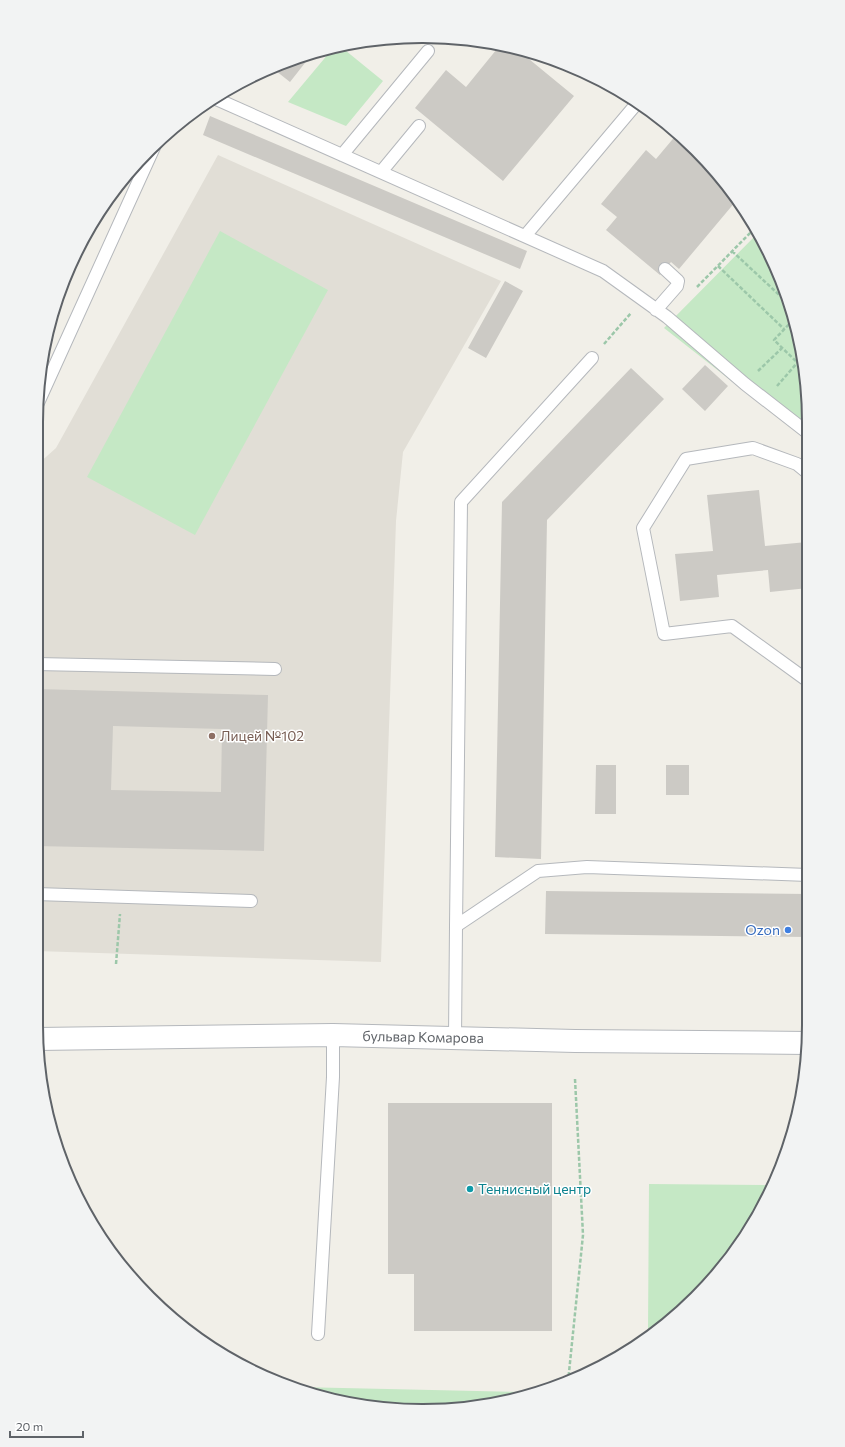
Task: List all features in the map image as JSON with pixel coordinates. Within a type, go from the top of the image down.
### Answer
[{"type":"street","name":"бульвар Комарова","points":[[44,1039],[333,1036],[575,1041],[801,1043]]},
{"type":"lane","points":[[342,155],[428,51]]},
{"type":"lane","points":[[221,101],[603,271],[656,310],[745,384],[802,428]]},
{"type":"lane","points":[[525,236],[634,107]]},
{"type":"lane","points":[[381,172],[420,126]]},
{"type":"lane","points":[[45,388],[148,160]]},
{"type":"lane","points":[[656,310],[677,286],[678,281],[666,269]]},
{"type":"lane","points":[[455,1038],[461,502],[592,358]]},
{"type":"lane","points":[[802,468],[796,464],[753,448],[686,459],[643,528],[664,634],[732,626],[802,677]]},
{"type":"lane","points":[[43,664],[276,669]]},
{"type":"lane","points":[[456,926],[538,871],[587,867],[802,875]]},
{"type":"lane","points":[[43,894],[251,901]]},
{"type":"lane","points":[[318,1334],[333,1076],[333,1036]]},
{"type":"path","points":[[692,292],[751,232]]},
{"type":"path","points":[[732,251],[780,296]]},
{"type":"path","points":[[718,266],[784,329]]},
{"type":"path","points":[[592,358],[642,300]]},
{"type":"path","points":[[789,324],[774,340],[797,361]]},
{"type":"path","points":[[745,384],[782,348]]},
{"type":"path","points":[[765,399],[797,363]]},
{"type":"path","points":[[116,964],[121,896]]},
{"type":"path","points":[[569,1375],[583,1236],[575,1079]]},
{"type":"shaded area","name":"Лицей №102","points":[[218,155],[501,281],[403,452],[396,521],[381,962],[43,951],[43,460],[56,448]]},
{"type":"green space","points":[[346,51],[383,81],[346,126],[288,102],[327,55]]},
{"type":"green space","points":[[220,231],[328,290],[195,535],[87,477]]},
{"type":"green space","points":[[753,238],[773,277],[782,301],[795,348],[801,398],[802,436],[664,328]]},
{"type":"green space","points":[[649,1184],[766,1185],[751,1214],[724,1256],[691,1293],[654,1326],[648,1329]]},
{"type":"green space","points":[[312,1387],[518,1392],[472,1401],[422,1404],[373,1401],[348,1397]]},
{"type":"building","points":[[496,50],[528,58],[574,96],[503,181],[415,108],[446,70],[466,87]]},
{"type":"building","points":[[306,61],[290,82],[277,72]]},
{"type":"building","points":[[210,116],[527,251],[520,269],[203,135]]},
{"type":"building","points":[[674,138],[708,172],[733,205],[679,269],[671,262],[660,275],[606,230],[617,217],[601,204],[646,150],[656,159]]},
{"type":"building","points":[[505,281],[523,291],[486,358],[468,348]]},
{"type":"building","points":[[705,365],[728,386],[705,411],[682,389]]},
{"type":"building","points":[[631,368],[664,399],[547,520],[541,859],[495,857],[502,502]]},
{"type":"building","points":[[759,490],[765,546],[802,542],[802,589],[770,592],[768,570],[717,575],[719,597],[680,601],[675,554],[713,551],[707,495]]},
{"type":"building","points":[[43,689],[268,695],[264,851],[43,846]],"holes":[[[113,726],[222,729],[221,792],[111,790]]]},
{"type":"building","points":[[596,765],[616,765],[616,814],[595,814]]},
{"type":"building","points":[[666,765],[689,765],[689,795],[666,795]]},
{"type":"building","points":[[546,891],[802,894],[802,937],[545,934]]},
{"type":"building","name":"Теннисный центр","points":[[388,1103],[552,1103],[552,1331],[414,1331],[414,1274],[388,1274]]},
{"type":"place","name":"Лицей №102","points":[[212,736]]},
{"type":"place","name":"Ozon","points":[[788,930]]},
{"type":"place","name":"Теннисный центр","points":[[470,1189]]}]
